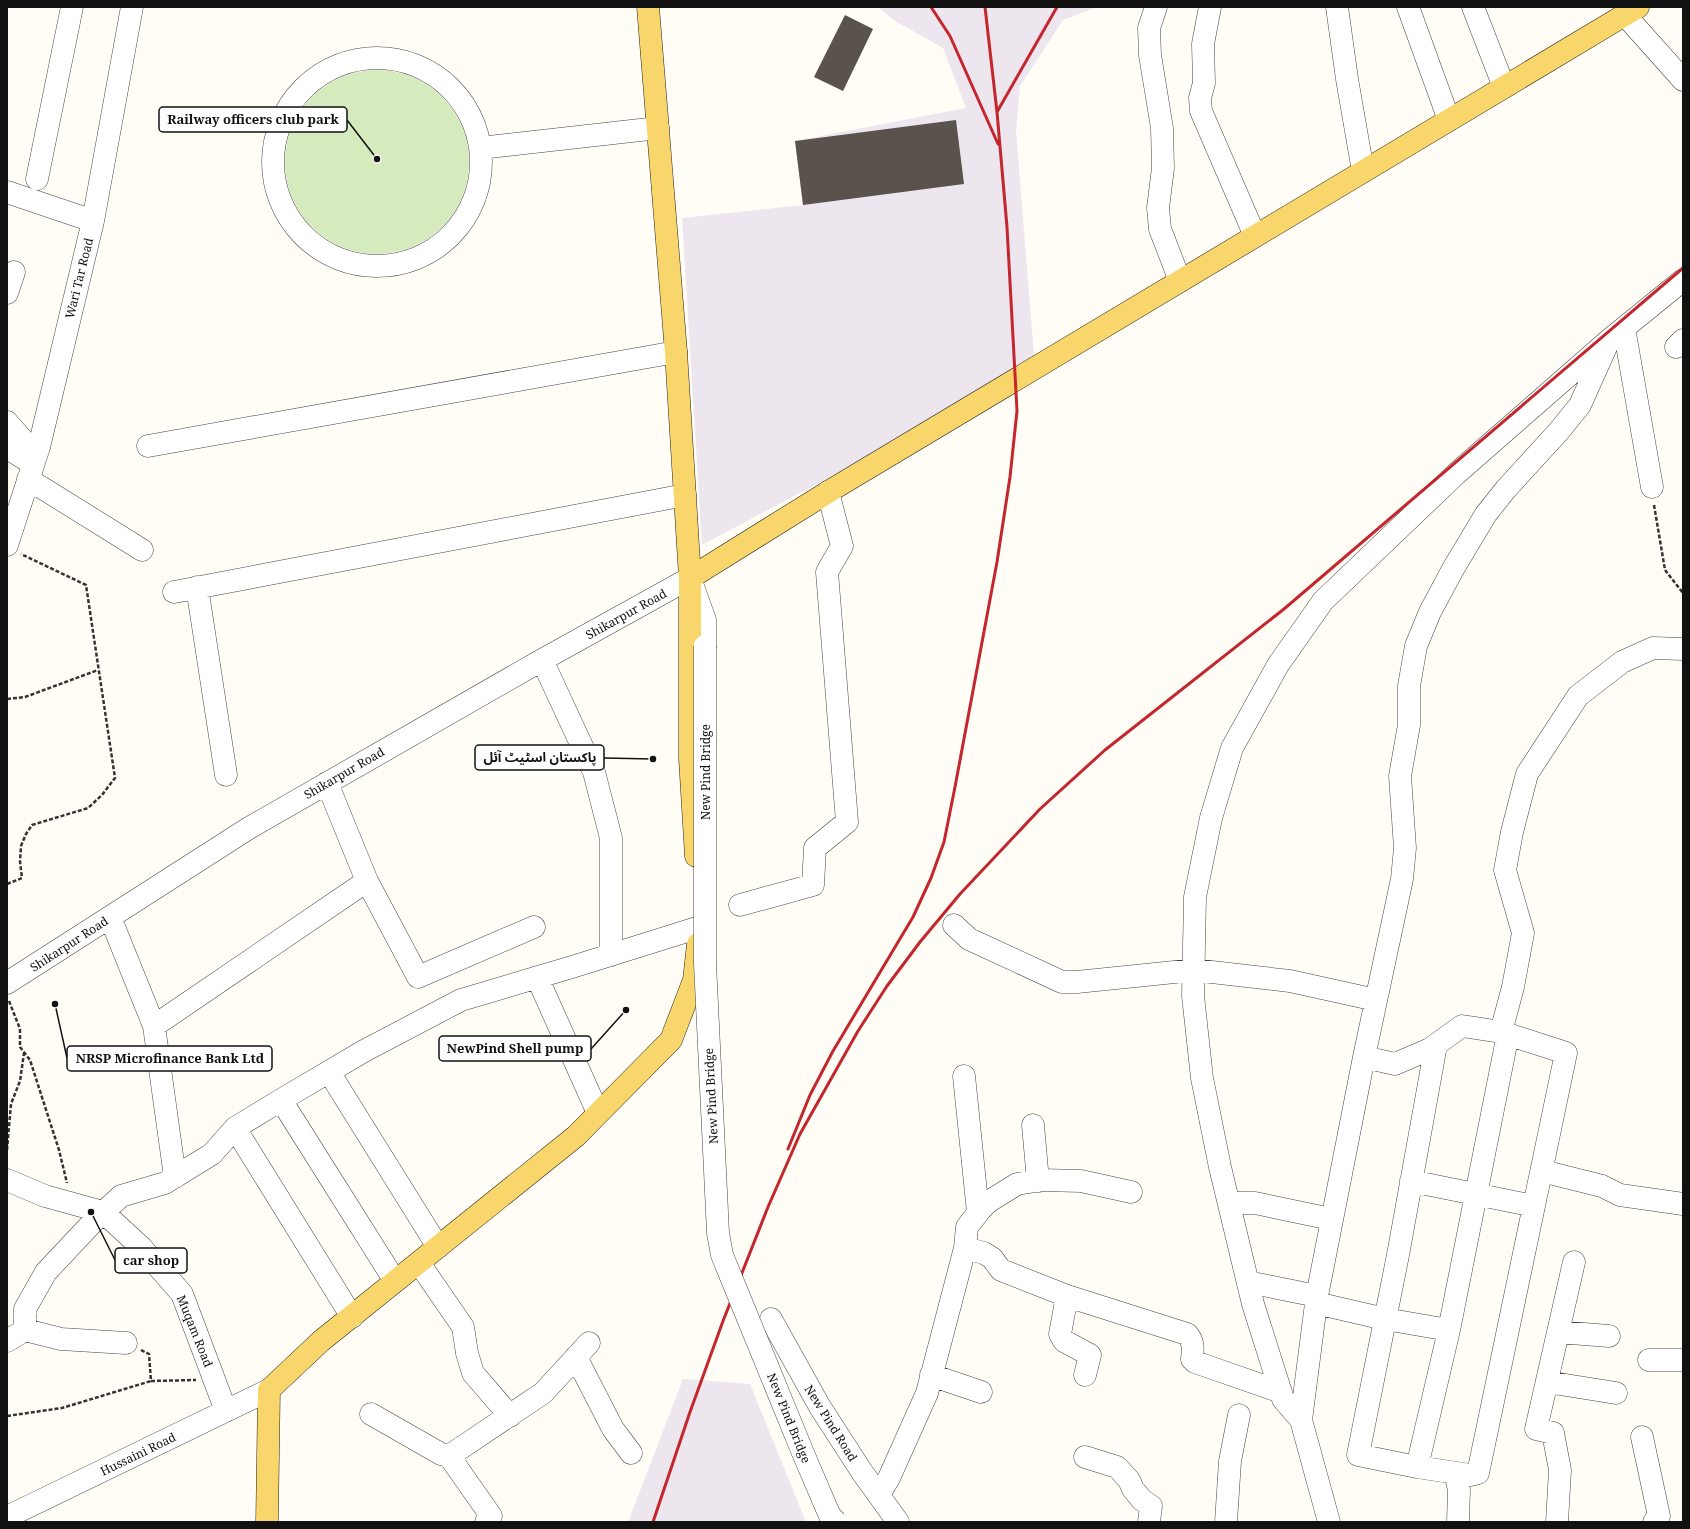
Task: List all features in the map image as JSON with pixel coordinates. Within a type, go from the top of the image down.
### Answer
[{"type":"main road","points":[[267,1522],[269,1390],[321,1341],[576,1136],[671,1040],[694,980],[700,927],[690,759],[690,578],[676,352],[648,7]]},
{"type":"main road","points":[[690,578],[828,492],[1631,11]]},
{"type":"street","points":[[37,179],[72,7]]},
{"type":"street","name":"Wari Tar Road","points":[[11,548],[11,520],[33,466],[93,221],[132,7]]},
{"type":"street","points":[[1156,7],[1149,28],[1150,55],[1162,128],[1163,168],[1158,208],[1160,229],[1180,281]]},
{"type":"street","points":[[1210,7],[1203,44],[1204,83],[1200,98],[1201,111],[1255,236]]},
{"type":"street","points":[[1337,7],[1347,79],[1363,171]]},
{"type":"street","points":[[1408,7],[1449,120]]},
{"type":"street","points":[[1473,7],[1504,87]]},
{"type":"street","points":[[1631,11],[1683,80]]},
{"type":"street","points":[[383,57],[418,66],[448,85],[470,114],[480,148],[480,181],[468,212],[452,233],[448,238],[421,257],[389,266],[356,265],[326,253],[300,233],[282,205],[273,173],[276,137],[290,104],[315,78],[347,62],[383,57]]},
{"type":"street","points":[[480,148],[658,128]]},
{"type":"street","points":[[7,192],[93,221]]},
{"type":"street","points":[[7,292],[14,272]]},
{"type":"street","points":[[1301,1420],[1284,1399],[1281,1392],[1253,1304],[1202,1078],[1194,996],[1195,897],[1211,818],[1232,748],[1278,665],[1323,600],[1456,474],[1616,335],[1683,280]]},
{"type":"street","points":[[1616,335],[1652,487]]},
{"type":"street","points":[[1329,1522],[1301,1420],[1316,1299],[1364,1057],[1402,879],[1405,848],[1400,776],[1409,725],[1409,686],[1416,646],[1430,612],[1453,569],[1486,514],[1580,405],[1616,335]]},
{"type":"street","points":[[148,446],[676,352]]},
{"type":"street","points":[[7,422],[33,466]]},
{"type":"street","points":[[7,448],[33,466],[142,550]]},
{"type":"street","points":[[740,905],[813,885],[815,848],[847,822],[827,572],[842,546],[828,492]]},
{"type":"street","points":[[174,592],[685,495]]},
{"type":"street","name":"New Pind Bridge","points":[[690,578],[705,620],[705,963],[718,1233],[722,1255],[800,1446],[830,1516],[836,1522]]},
{"type":"street","name":"Shikarpur Road","points":[[7,983],[248,828],[542,660],[690,578]]},
{"type":"street","points":[[197,587],[226,775]]},
{"type":"street","points":[[1417,1467],[1449,1330],[1477,1195],[1523,933],[1505,870],[1512,832],[1527,774],[1578,696],[1622,662],[1653,648],[1683,649]]},
{"type":"street","points":[[542,660],[594,772],[610,838],[611,955]]},
{"type":"street","points":[[327,783],[367,881],[418,977],[534,927]]},
{"type":"street","points":[[154,1026],[367,881]]},
{"type":"street","points":[[110,917],[154,1026],[175,1177]]},
{"type":"street","points":[[954,925],[969,940],[1062,982],[1077,982],[1194,970],[1290,981],[1376,1000]]},
{"type":"street","points":[[126,1343],[16,1336],[25,1309],[46,1272],[103,1212],[121,1196],[165,1183],[212,1154],[235,1128],[329,1072],[461,1000],[700,927]]},
{"type":"street","points":[[537,977],[598,1113]]},
{"type":"street","points":[[1364,1057],[1395,1064],[1430,1049],[1462,1026],[1505,1033],[1566,1053],[1478,1473],[1470,1475],[1417,1467],[1358,1455],[1436,1045]]},
{"type":"street","points":[[329,1072],[438,1246]]},
{"type":"street","points":[[964,1076],[978,1212]]},
{"type":"street","points":[[281,1100],[396,1281]]},
{"type":"street","points":[[1033,1125],[1038,1181]]},
{"type":"street","points":[[235,1128],[352,1317]]},
{"type":"street","points":[[1542,1171],[1602,1186],[1620,1195],[1683,1204]]},
{"type":"street","name":"Muqam Road","points":[[7,1180],[45,1196],[103,1212],[140,1247],[182,1294],[226,1411]]},
{"type":"street","points":[[879,1495],[889,1478],[927,1393],[965,1248],[968,1226],[978,1212],[988,1202],[1017,1184],[1038,1181],[1081,1181],[1131,1192]]},
{"type":"street","points":[[1411,1181],[1534,1206]]},
{"type":"street","points":[[1229,1203],[1255,1203],[1331,1219]]},
{"type":"street","points":[[965,1248],[984,1253],[992,1258],[1001,1270],[1067,1296],[1187,1334],[1191,1338],[1193,1346],[1192,1359],[1195,1362],[1281,1392]]},
{"type":"street","points":[[1557,1522],[1560,1470],[1553,1433],[1536,1429],[1574,1262]]},
{"type":"street","points":[[419,1263],[463,1327],[467,1353],[473,1373],[510,1416]]},
{"type":"street","points":[[1248,1282],[1316,1299],[1385,1319],[1449,1330]]},
{"type":"street","points":[[1067,1296],[1060,1334],[1064,1341],[1090,1355],[1085,1375]]},
{"type":"street","name":"New Pind Road","points":[[771,1319],[820,1407],[862,1472],[898,1522]]},
{"type":"street","points":[[1558,1332],[1609,1336]]},
{"type":"street","points":[[449,1456],[543,1393],[582,1350],[613,1429],[630,1453]]},
{"type":"street","points":[[1649,1360],[1683,1360]]},
{"type":"street","points":[[931,1375],[981,1392]]},
{"type":"street","points":[[1547,1382],[1616,1393]]},
{"type":"street","name":"Hussaini Road","points":[[11,1518],[269,1390]]},
{"type":"street","points":[[371,1414],[441,1454],[449,1456],[491,1516],[486,1522]]},
{"type":"street","points":[[1226,1522],[1230,1461],[1239,1415]]},
{"type":"street","points":[[1642,1437],[1659,1516],[1654,1522]]},
{"type":"street","points":[[1085,1457],[1117,1467],[1129,1480],[1133,1489],[1142,1500],[1150,1506],[1149,1522]]},
{"type":"street","points":[[1455,1473],[1459,1490],[1458,1522]]},
{"type":"path","points":[[1652,487],[1655,518],[1665,570],[1683,593]]},
{"type":"path","points":[[7,884],[22,878],[20,862],[22,846],[26,834],[32,825],[88,808],[102,795],[115,778],[86,585],[11,548]]},
{"type":"path","points":[[7,699],[25,697],[98,670]]},
{"type":"path","points":[[7,997],[20,1029],[20,1048],[30,1060],[59,1150],[71,1204]]},
{"type":"path","points":[[7,1150],[12,1104],[20,1081],[24,1053]]},
{"type":"path","points":[[126,1343],[149,1354],[151,1381]]},
{"type":"path","points":[[7,1416],[62,1408],[151,1381],[214,1379]]},
{"type":"shaded area","points":[[878,7],[1096,7],[1063,20],[1020,86],[1016,131],[1035,368],[702,545],[682,218],[803,205],[795,141],[966,108],[943,48],[895,21]]},
{"type":"shaded area","points":[[683,1379],[750,1384],[806,1522],[628,1522]]},
{"type":"green space","points":[[377,70],[395,72],[412,77],[428,86],[442,97],[453,111],[462,127],[467,144],[469,162],[467,180],[462,197],[453,213],[442,227],[428,238],[412,247],[395,252],[377,254],[359,252],[342,247],[326,238],[312,227],[301,213],[292,197],[287,180],[285,162],[287,144],[292,127],[301,111],[312,97],[326,86],[342,77],[359,72]]},
{"type":"building","points":[[845,15],[873,29],[843,91],[814,77]]},
{"type":"building","points":[[956,120],[964,184],[803,205],[795,141]]},
{"type":"railway","points":[[931,7],[950,36],[998,144]]},
{"type":"railway","points":[[788,1149],[810,1095],[833,1051],[913,917],[931,878],[944,842],[997,562],[1010,477],[1017,411],[1007,227],[997,112],[985,7]]},
{"type":"railway","points":[[997,112],[1057,7]]},
{"type":"railway","points":[[653,1522],[690,1412],[723,1321],[768,1207],[800,1134],[858,1031],[887,986],[920,942],[960,894],[1040,809],[1105,750],[1284,609],[1683,268]]},
{"type":"place","name":"Railway officers club park","points":[[377,159]]},
{"type":"place","name":"پاکستان اسٹیٹ آئل","points":[[653,759]]},
{"type":"place","name":"NRSP Microfinance Bank Ltd","points":[[55,1004]]},
{"type":"place","name":"NewPind Shell pump","points":[[626,1010]]},
{"type":"place","name":"car shop","points":[[91,1212]]}]
